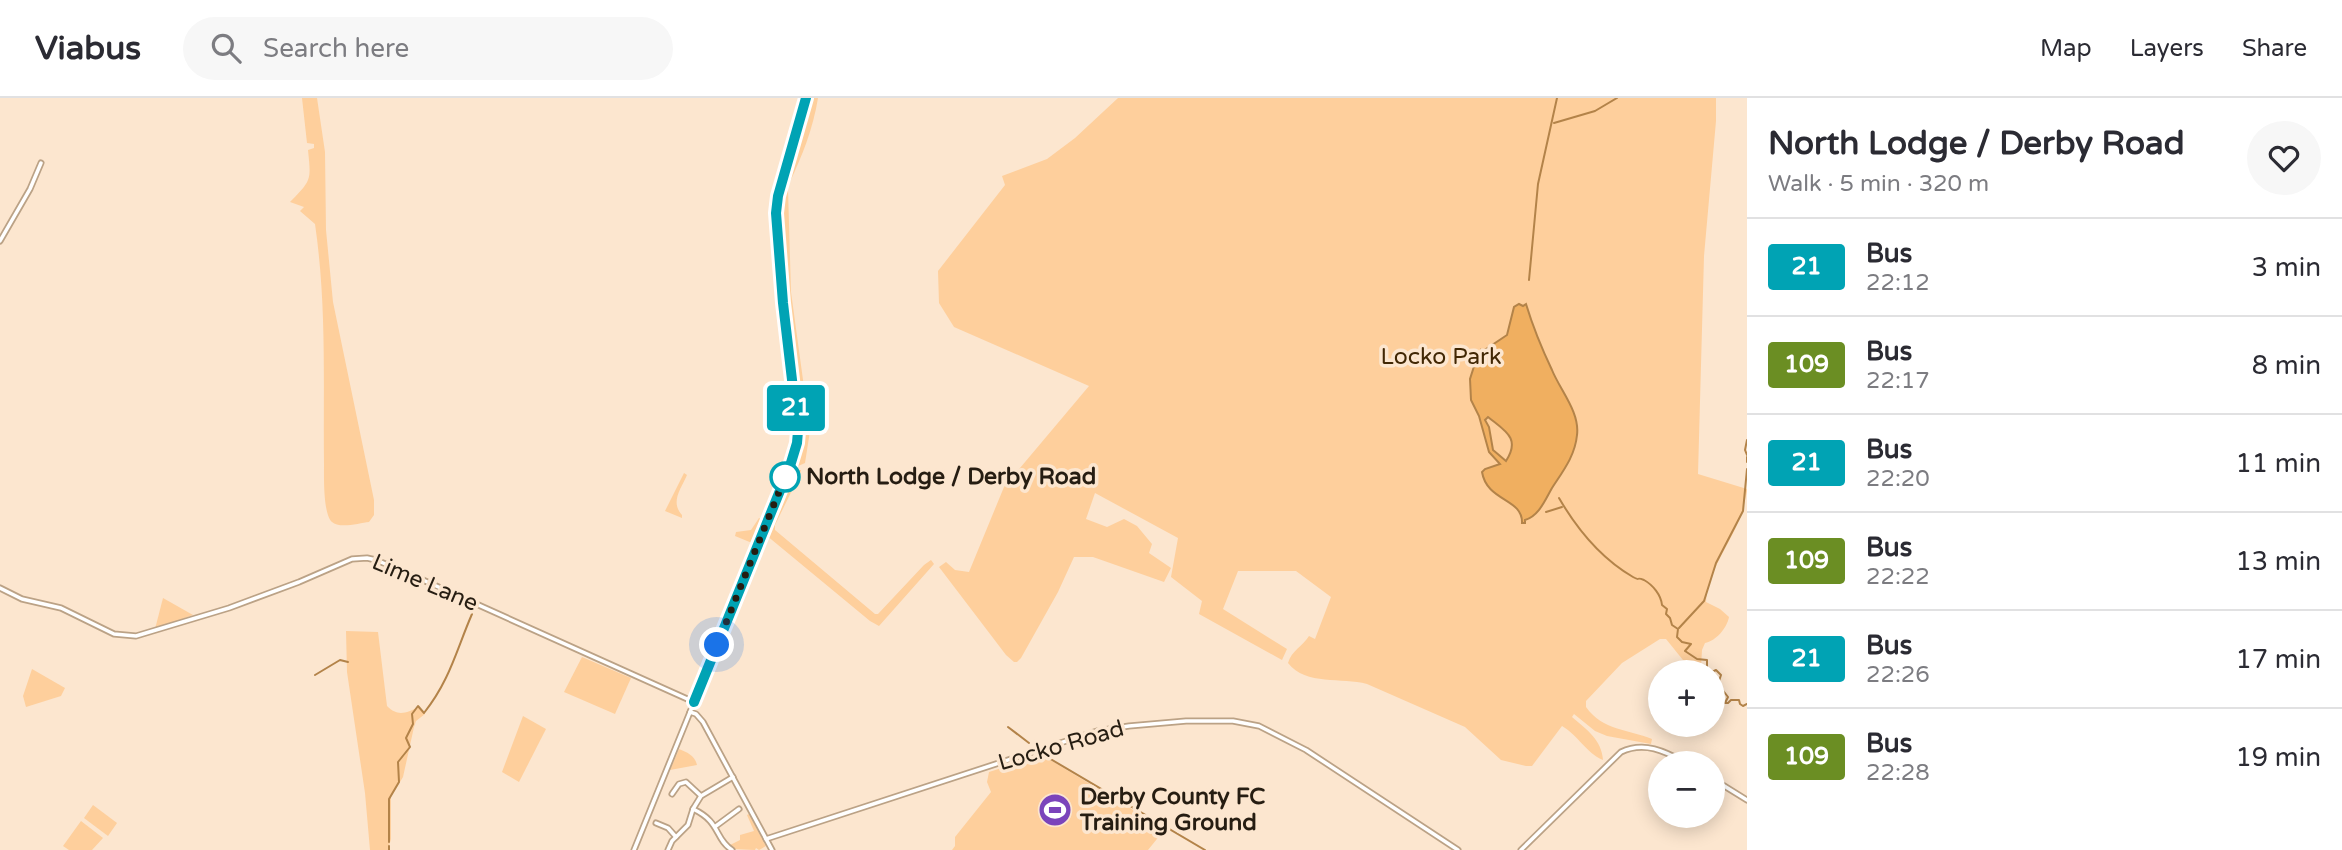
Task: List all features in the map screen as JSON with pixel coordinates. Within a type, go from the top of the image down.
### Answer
[{"type":"street","points":[[634,850],[797,443],[797,419],[783,303],[776,213],[778,196],[806,98]]},
{"type":"street","points":[[0,241],[30,189],[41,163]]},
{"type":"street","name":"Lime Lane","points":[[0,588],[22,599],[61,608],[114,634],[136,636],[229,608],[352,559],[367,558],[414,576],[694,702]]},
{"type":"street","points":[[690,712],[703,722],[772,850]]},
{"type":"street","name":"Locko Road","points":[[766,839],[1097,732],[1161,722],[1233,721],[1259,726],[1306,750],[1458,850]]},
{"type":"street","points":[[1521,850],[1623,750],[1650,747],[1662,751]]},
{"type":"street","points":[[668,850],[688,825],[701,796],[733,777]]},
{"type":"street","points":[[672,790],[686,782],[701,796]]},
{"type":"street","points":[[1725,786],[1747,800]]},
{"type":"street","points":[[716,826],[739,808]]},
{"type":"street","points":[[693,809],[708,817],[726,846],[732,850]]},
{"type":"street","points":[[656,823],[676,837]]},
{"type":"green space","points":[[302,98],[317,98],[325,152],[326,230],[333,302],[374,500],[374,515],[369,522],[350,525],[332,522],[326,504],[323,315],[315,224],[300,211],[304,207],[290,202],[306,184],[310,168],[308,150],[314,148],[314,144],[307,143]]},
{"type":"green space","points":[[810,98],[818,98],[810,131],[789,184],[785,183]]},
{"type":"green space","name":"Locko Park","points":[[1118,98],[1716,98],[1704,256],[1698,474],[1747,491],[1740,518],[1715,569],[1706,602],[1729,617],[1720,633],[1705,643],[1701,660],[1683,660],[1666,639],[1660,639],[1622,663],[1586,701],[1586,707],[1600,721],[1652,739],[1651,744],[1607,736],[1595,731],[1574,714],[1572,717],[1588,731],[1600,747],[1603,760],[1591,753],[1562,726],[1532,766],[1526,766],[1501,760],[1465,727],[1367,684],[1304,675],[1288,663],[1309,636],[1315,639],[1331,597],[1296,571],[1238,571],[1223,609],[1287,649],[1282,660],[1199,614],[1202,601],[1171,577],[1178,538],[1095,493],[1086,519],[1107,527],[1124,519],[1137,526],[1152,544],[1149,553],[1171,568],[1164,582],[1093,557],[1074,557],[1021,658],[1014,662],[1006,655],[939,567],[946,562],[955,570],[969,572],[1004,487],[1089,386],[954,327],[939,303],[938,271],[1005,185],[1002,176],[1047,159],[1075,138]]},
{"type":"green space","points":[[784,187],[788,189],[791,292],[810,431],[805,463],[796,467],[794,466],[801,443],[801,431],[782,258],[781,202]]},
{"type":"green space","points":[[793,470],[801,470],[775,530],[875,614],[878,614],[924,565],[931,560],[934,564],[879,626],[766,535]]},
{"type":"green space","points":[[684,473],[687,475],[677,500],[682,518],[665,511]]},
{"type":"green space","points":[[759,518],[761,519],[752,543],[735,536],[736,532],[751,530]]},
{"type":"green space","points":[[163,598],[193,615],[155,629]]},
{"type":"green space","points":[[346,631],[378,632],[387,706],[402,713],[419,707],[425,714],[416,721],[403,777],[391,797],[391,839],[388,850],[370,850],[365,793],[347,672]]},
{"type":"green space","points":[[582,657],[631,678],[615,714],[564,692]]},
{"type":"green space","points":[[32,669],[65,688],[61,696],[26,707],[23,696]]},
{"type":"green space","points":[[523,716],[546,729],[519,782],[502,772]]},
{"type":"green space","points":[[679,749],[693,757],[697,765],[670,770]]},
{"type":"green space","name":"Derby County FC Training Ground","points":[[1042,755],[1165,829],[1148,850],[952,850],[955,837],[991,792],[987,782],[989,772]]},
{"type":"green space","points":[[93,805],[117,823],[108,836],[84,818]]},
{"type":"green space","points":[[749,814],[766,846],[759,850],[733,849],[730,845],[740,840],[740,835],[754,831],[747,815]]},
{"type":"green space","points":[[81,821],[103,838],[92,850],[69,850],[63,846]]},
{"type":"shaded area","points":[[1526,304],[1555,378],[1573,410],[1577,426],[1576,443],[1568,463],[1541,507],[1525,520],[1525,523],[1522,523],[1517,509],[1497,495],[1485,482],[1482,472],[1500,464],[1489,452],[1479,416],[1471,400],[1470,379],[1477,357],[1481,350],[1507,335],[1514,307]],"holes":[[[1488,417],[1509,436],[1512,446],[1506,461],[1493,450],[1485,420]]]},
{"type":"waterway","points":[[1529,280],[1538,184],[1557,98]]},
{"type":"waterway","points":[[1554,123],[1595,111],[1617,98]]},
{"type":"waterway","points":[[1747,440],[1747,455]]},
{"type":"waterway","points":[[1747,457],[1747,462]]},
{"type":"waterway","points":[[1679,628],[1704,601],[1716,563],[1743,511],[1747,469]]},
{"type":"waterway","points":[[1559,498],[1582,532],[1601,552],[1622,570],[1644,580],[1656,591],[1662,605],[1667,609],[1666,614],[1672,625],[1678,629],[1677,637],[1682,642],[1691,644],[1685,651],[1697,659],[1707,660],[1707,670],[1716,670],[1721,675],[1718,684],[1728,697],[1725,703],[1739,700],[1743,706],[1747,704]]},
{"type":"waterway","points":[[1546,512],[1562,507]]},
{"type":"waterway","points":[[389,842],[389,799],[399,782],[398,762],[410,747],[406,738],[413,724],[412,714],[418,706],[424,713],[433,701],[452,665],[472,614]]},
{"type":"waterway","points":[[315,675],[340,660],[348,662]]},
{"type":"waterway","points":[[1008,727],[1029,743]]},
{"type":"waterway","points":[[1042,754],[1205,850]]},
{"type":"bus line","name":"21","points":[[694,702],[797,443],[797,419],[778,258],[776,213],[778,196],[806,98]]},
{"type":"place","name":"North Lodge / Derby Road","points":[[785,477]]},
{"type":"place","name":"Derby County FC Training Ground","points":[[1055,810]]},
{"type":"route","points":[[717,645],[785,477]]}]
